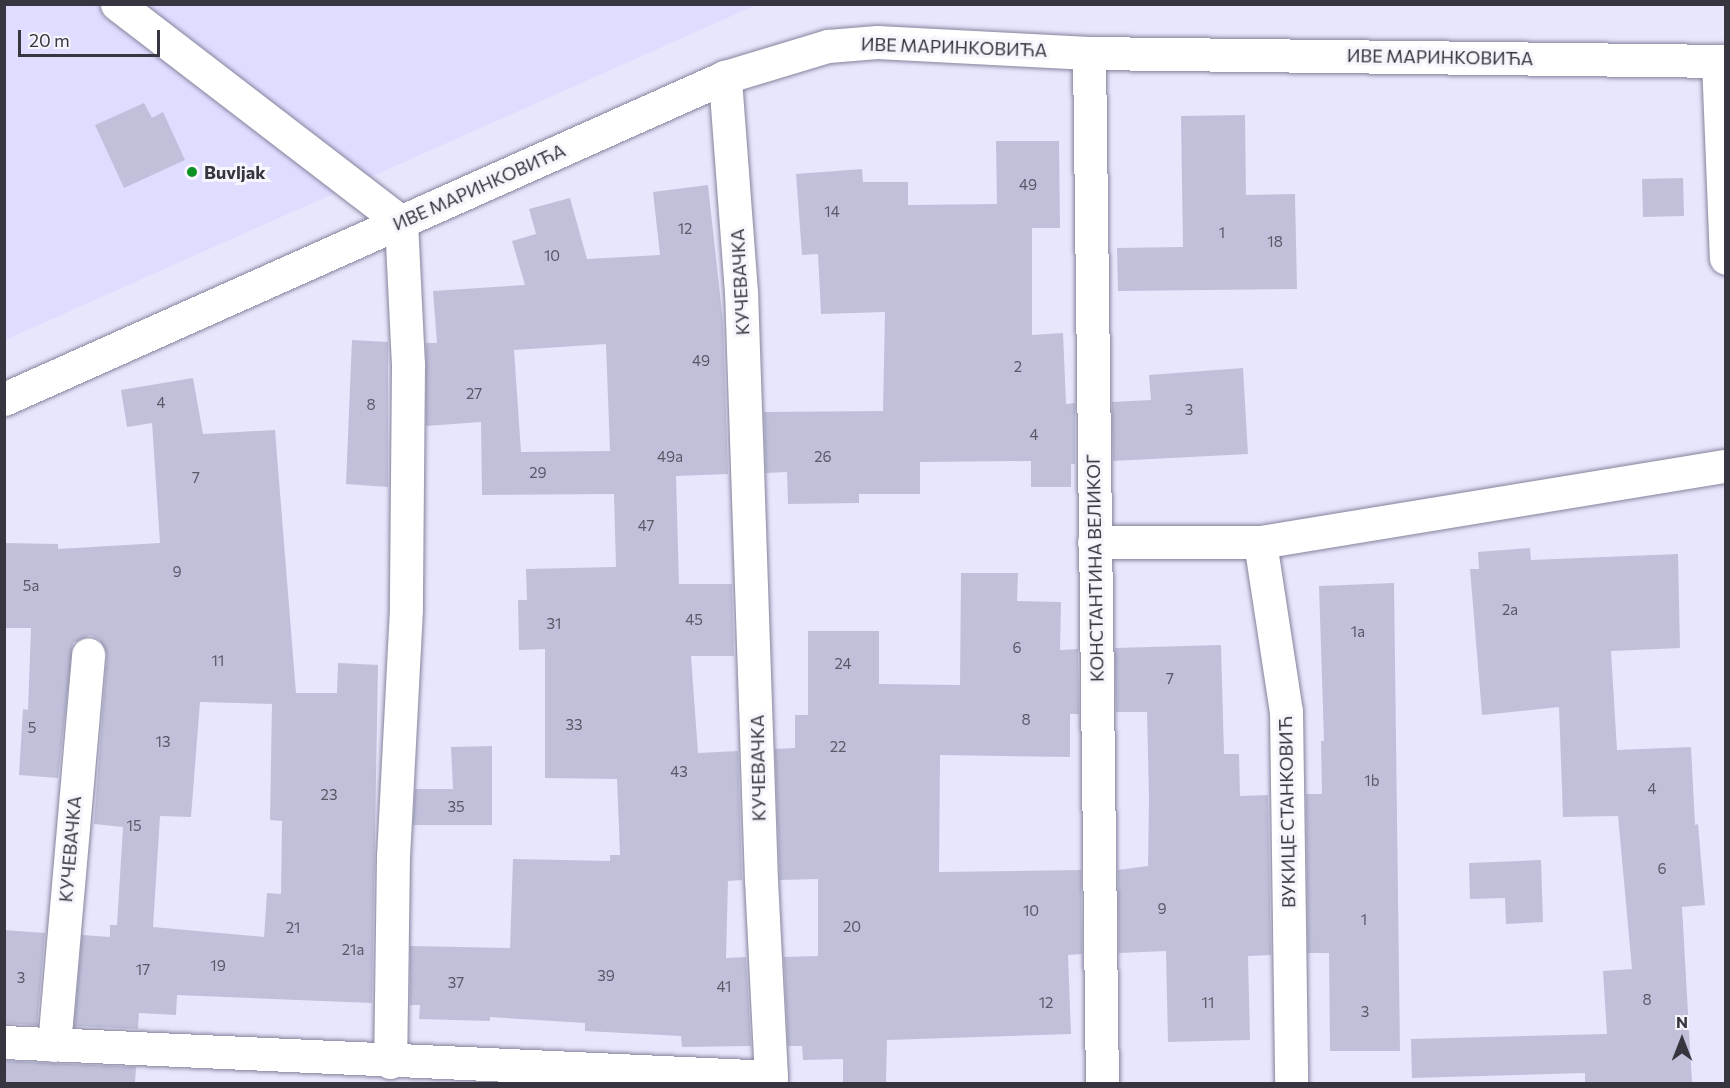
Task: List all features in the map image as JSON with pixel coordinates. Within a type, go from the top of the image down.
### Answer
[{"type":"street","points":[[117,4],[400,222],[408,364],[406,597],[393,856],[390,1062]]},
{"type":"street","name":"ИВЕ МАРИНКОВИЋА","points":[[4,399],[725,76],[828,46],[877,42],[1089,53],[1722,61]]},
{"type":"street","name":"КОНСТАНТИНА ВЕЛИКОГ","points":[[1089,53],[1102,1083]]},
{"type":"street","points":[[1722,61],[1725,258]]},
{"type":"street","name":"КУЧЕВАЧКА","points":[[4,1042],[390,1062],[771,1077],[760,881],[741,292],[725,76]]},
{"type":"street","points":[[1094,542],[1260,542],[1725,466]]},
{"type":"street","name":"ВУКИЦЕ СТАНКОВИЋ","points":[[1260,542],[1286,711],[1291,1083]]},
{"type":"street","name":"КУЧЕВАЧКА","points":[[54,1046],[88,654]]},
{"type":"shaded area","name":"Buvljak","points":[[5,4],[756,5],[5,340]]},
{"type":"building","points":[[144,103],[152,118],[163,112],[185,160],[124,188],[95,125]]},
{"type":"building","points":[[1245,115],[1246,195],[1295,194],[1297,289],[1118,291],[1117,248],[1183,247],[1181,116]]},
{"type":"building","points":[[996,141],[1059,141],[1060,228],[1032,228],[1032,335],[1063,333],[1066,404],[1075,403],[1075,464],[1071,464],[1071,487],[1031,487],[1031,461],[920,462],[920,494],[859,494],[859,503],[788,504],[787,472],[766,473],[764,412],[883,411],[885,312],[821,314],[818,254],[802,255],[796,174],[862,169],[863,182],[908,182],[908,205],[997,204]]},
{"type":"building","points":[[1683,178],[1684,216],[1643,217],[1642,179]]},
{"type":"building","points":[[708,185],[723,322],[728,474],[676,476],[679,584],[732,584],[734,656],[691,656],[698,753],[738,751],[742,880],[728,881],[726,958],[746,957],[751,1046],[682,1047],[681,1036],[585,1031],[585,1023],[490,1017],[490,1021],[419,1019],[420,1005],[410,1005],[410,946],[510,948],[513,859],[610,861],[610,855],[620,855],[617,779],[545,778],[545,649],[519,650],[518,600],[527,600],[526,569],[616,567],[614,494],[482,495],[481,422],[426,426],[426,343],[437,343],[433,291],[525,285],[512,241],[536,234],[529,209],[570,198],[587,259],[660,255],[653,192]],"holes":[[[606,344],[610,451],[521,452],[514,350]]]},
{"type":"building","points":[[352,340],[388,342],[388,487],[346,484]]},
{"type":"building","points":[[1243,368],[1248,454],[1113,461],[1112,402],[1151,400],[1149,375]]},
{"type":"building","points":[[193,378],[203,434],[275,430],[296,693],[337,693],[338,663],[378,665],[372,1003],[177,995],[176,1015],[139,1013],[138,1029],[74,1026],[82,935],[110,937],[110,925],[117,925],[123,827],[94,824],[107,655],[99,639],[90,635],[73,643],[58,778],[19,775],[23,709],[28,710],[31,628],[4,628],[4,543],[58,544],[58,549],[160,543],[152,423],[127,427],[121,390]],"holes":[[[200,702],[272,704],[270,820],[282,821],[281,894],[267,893],[264,937],[153,927],[160,816],[191,817]]]},
{"type":"building","points":[[1530,548],[1531,560],[1678,554],[1680,648],[1611,651],[1617,750],[1691,747],[1695,825],[1698,824],[1705,905],[1682,907],[1692,1083],[1585,1083],[1585,1073],[1412,1078],[1411,1039],[1607,1034],[1603,971],[1632,969],[1618,816],[1563,817],[1559,707],[1482,715],[1470,569],[1479,569],[1478,552]]},
{"type":"building","points":[[961,573],[1018,573],[1017,601],[1061,602],[1060,650],[1078,649],[1079,714],[1070,714],[1070,757],[940,755],[939,872],[1081,870],[1082,954],[1068,955],[1071,1034],[887,1040],[886,1083],[843,1083],[843,1059],[803,1060],[802,1046],[788,1046],[784,957],[818,956],[818,879],[780,880],[775,749],[795,748],[795,715],[808,715],[808,631],[879,631],[879,684],[960,685]]},
{"type":"building","points":[[1394,583],[1400,1051],[1330,1051],[1329,953],[1308,953],[1306,794],[1322,794],[1321,741],[1324,741],[1319,586]]},
{"type":"building","points":[[1221,645],[1224,754],[1239,754],[1240,796],[1268,795],[1271,955],[1248,956],[1250,1040],[1168,1042],[1166,951],[1119,953],[1118,870],[1148,866],[1149,797],[1147,712],[1116,712],[1115,648]]},
{"type":"building","points":[[492,746],[492,825],[413,825],[415,789],[453,789],[451,747]]},
{"type":"building","points":[[1541,860],[1543,922],[1506,924],[1505,898],[1470,899],[1469,863]]},
{"type":"building","points":[[4,930],[45,933],[37,1025],[4,1023]]},
{"type":"building","points":[[4,1061],[136,1067],[135,1083],[4,1083]]},
{"type":"place","name":"Buvljak","points":[[192,172]]}]
